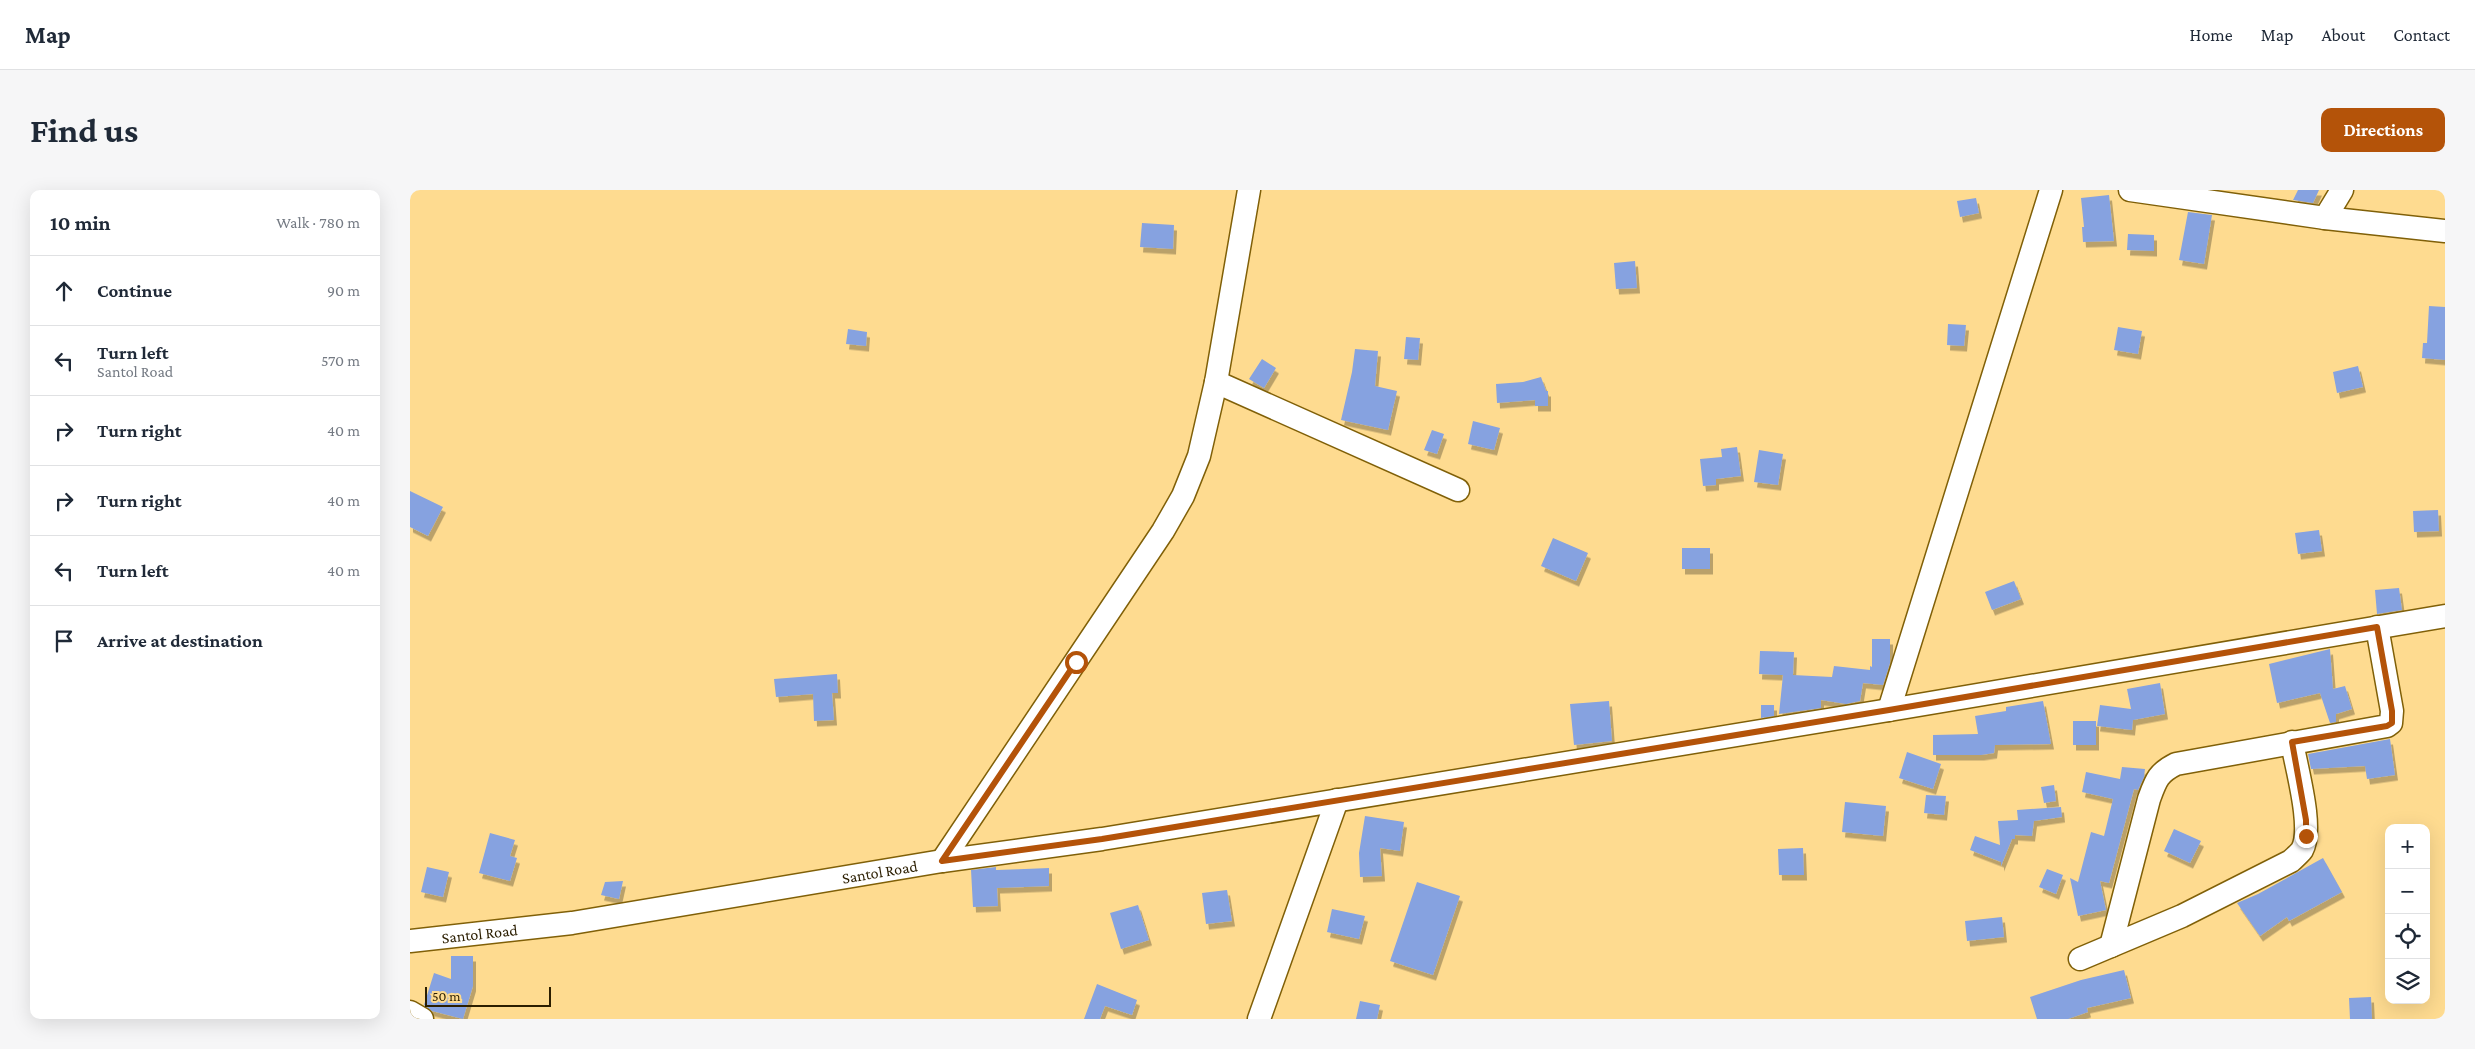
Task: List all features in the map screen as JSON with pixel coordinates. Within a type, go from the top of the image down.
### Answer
[{"type":"street","points":[[942,861],[1163,531],[1183,496],[1199,456],[1216,382],[1249,190]]},
{"type":"street","points":[[1889,710],[2051,190]]},
{"type":"street","points":[[2130,190],[2325,218],[2445,231]]},
{"type":"street","points":[[2325,218],[2342,190]]},
{"type":"street","points":[[1216,382],[1458,490]]},
{"type":"street","name":"Santol Road","points":[[410,941],[572,923],[942,861],[1102,839],[1889,710],[2445,616]]},
{"type":"street","points":[[2111,946],[2149,800],[2155,782],[2162,771],[2176,764],[2387,726],[2392,723],[2392,711],[2377,627]]},
{"type":"street","points":[[2080,959],[2182,916],[2291,861],[2302,850],[2306,836],[2306,820],[2292,742]]},
{"type":"street","points":[[1259,1019],[1337,800]]},
{"type":"street","points":[[410,1012],[422,1019]]},
{"type":"building","points":[[2298,190],[2319,190],[2313,203],[2293,200]]},
{"type":"building","points":[[2109,195],[2114,241],[2083,242],[2082,227],[2084,227],[2081,198]]},
{"type":"building","points":[[1976,198],[1979,213],[1960,217],[1957,201]]},
{"type":"building","points":[[2188,212],[2212,215],[2204,264],[2179,260]]},
{"type":"building","points":[[1142,223],[1174,225],[1173,249],[1140,247]]},
{"type":"building","points":[[2128,234],[2154,235],[2154,251],[2127,250]]},
{"type":"building","points":[[1635,261],[1637,288],[1616,289],[1614,263]]},
{"type":"building","points":[[2429,306],[2445,307],[2445,360],[2422,358],[2423,343],[2427,343]]},
{"type":"building","points":[[1948,324],[1966,325],[1964,346],[1947,345]]},
{"type":"building","points":[[2118,327],[2142,331],[2138,354],[2114,350]]},
{"type":"building","points":[[848,329],[867,332],[866,346],[846,344]]},
{"type":"building","points":[[1406,337],[1420,338],[1418,360],[1404,359]]},
{"type":"building","points":[[1355,349],[1378,351],[1375,386],[1397,391],[1388,430],[1341,420],[1352,372]]},
{"type":"building","points":[[1262,359],[1276,368],[1264,388],[1249,379]]},
{"type":"building","points":[[2358,366],[2363,387],[2337,393],[2333,372]]},
{"type":"building","points":[[1541,377],[1546,391],[1548,391],[1548,406],[1535,406],[1535,400],[1497,403],[1496,384],[1523,382]]},
{"type":"building","points":[[1473,421],[1500,428],[1494,450],[1468,444]]},
{"type":"building","points":[[1432,430],[1444,434],[1437,454],[1424,450]]},
{"type":"building","points":[[1737,447],[1741,476],[1716,479],[1716,485],[1703,486],[1700,459],[1722,457],[1721,449]]},
{"type":"building","points":[[1759,450],[1783,454],[1778,485],[1754,482]]},
{"type":"building","points":[[410,491],[443,507],[428,536],[410,527]]},
{"type":"building","points":[[2438,510],[2439,531],[2414,532],[2413,511]]},
{"type":"building","points":[[2319,530],[2322,551],[2298,554],[2295,533]]},
{"type":"building","points":[[1553,538],[1588,553],[1576,581],[1541,566]]},
{"type":"building","points":[[1682,548],[1710,548],[1710,569],[1682,569]]},
{"type":"building","points":[[2014,581],[2021,599],[1992,610],[1985,592]]},
{"type":"building","points":[[2399,588],[2402,610],[2377,614],[2375,590]]},
{"type":"building","points":[[1872,639],[1890,639],[1890,663],[1883,685],[1863,683],[1860,701],[1846,704],[1821,700],[1821,708],[1779,714],[1783,675],[1759,674],[1760,651],[1794,652],[1793,675],[1832,677],[1834,666],[1870,670],[1870,666],[1872,667]]},
{"type":"building","points":[[2330,649],[2333,689],[2345,686],[2352,709],[2336,714],[2336,722],[2330,723],[2320,693],[2277,703],[2269,664]]},
{"type":"building","points":[[837,674],[838,693],[832,693],[834,720],[814,721],[813,694],[776,697],[774,679]]},
{"type":"building","points":[[2160,683],[2165,714],[2133,720],[2132,730],[2097,726],[2100,705],[2131,709],[2127,689]]},
{"type":"building","points":[[1609,701],[1612,741],[1574,745],[1570,704]]},
{"type":"building","points":[[2043,701],[2051,744],[1995,745],[1994,753],[1981,755],[1933,755],[1933,735],[1978,734],[1975,716],[2006,711],[2006,707]]},
{"type":"building","points":[[1761,705],[1774,705],[1774,716],[1761,718]]},
{"type":"building","points":[[2073,721],[2096,721],[2096,745],[2073,745]]},
{"type":"building","points":[[2390,739],[2395,775],[2367,779],[2365,766],[2311,769],[2308,754]]},
{"type":"building","points":[[1907,752],[1941,764],[1933,789],[1899,778]]},
{"type":"building","points":[[2122,767],[2145,769],[2144,777],[2138,790],[2134,789],[2109,883],[2100,881],[2106,910],[2078,916],[2070,878],[2078,882],[2091,832],[2104,836],[2113,799],[2082,792],[2086,772],[2120,779]]},
{"type":"building","points":[[2054,785],[2056,801],[2044,803],[2041,787]]},
{"type":"building","points":[[1926,795],[1946,796],[1944,815],[1924,813]]},
{"type":"building","points":[[1845,802],[1886,806],[1883,836],[1842,832]]},
{"type":"building","points":[[2061,807],[2062,817],[2034,821],[2032,836],[2015,835],[2015,839],[2012,839],[2001,866],[2001,862],[1970,850],[1975,836],[2000,845],[1998,821],[2018,820],[2017,810]]},
{"type":"building","points":[[1365,816],[1404,822],[1400,851],[1380,848],[1382,876],[1360,877],[1359,853]]},
{"type":"building","points":[[2174,829],[2201,841],[2190,863],[2164,851]]},
{"type":"building","points":[[490,833],[515,840],[510,856],[517,858],[510,881],[479,873]]},
{"type":"building","points":[[1803,848],[1804,875],[1779,875],[1778,849]]},
{"type":"building","points":[[2323,858],[2342,892],[2289,921],[2287,917],[2260,936],[2237,903],[2258,894]]},
{"type":"building","points":[[427,867],[449,872],[443,897],[421,892]]},
{"type":"building","points":[[996,867],[996,870],[1049,868],[1049,886],[997,888],[998,906],[973,907],[971,870]]},
{"type":"building","points":[[2047,869],[2063,875],[2056,894],[2039,887]]},
{"type":"building","points":[[623,881],[619,899],[601,895],[605,882]]},
{"type":"building","points":[[1417,882],[1460,896],[1433,975],[1390,961]]},
{"type":"building","points":[[1227,890],[1232,921],[1206,924],[1202,893]]},
{"type":"building","points":[[1138,905],[1149,940],[1121,949],[1110,913]]},
{"type":"building","points":[[1332,909],[1365,916],[1359,939],[1327,932]]},
{"type":"building","points":[[2002,917],[2004,937],[1967,941],[1965,921]]},
{"type":"building","points":[[451,956],[473,956],[473,986],[463,1019],[432,1011],[424,1005],[434,973],[451,979]]},
{"type":"building","points":[[2124,970],[2131,998],[2087,1008],[2088,1012],[2068,1019],[2037,1019],[2030,997],[2081,980]]},
{"type":"building","points":[[1097,984],[1137,1000],[1132,1015],[1105,1006],[1100,1019],[1084,1019]]},
{"type":"building","points":[[2371,997],[2372,1019],[2350,1019],[2349,998]]},
{"type":"building","points":[[1360,1001],[1380,1005],[1377,1019],[1356,1019]]},
{"type":"route","points":[[1076,662],[942,861],[1102,839],[1889,710],[2377,627],[2392,711],[2392,723],[2387,726],[2292,742],[2306,820],[2306,836]]}]
